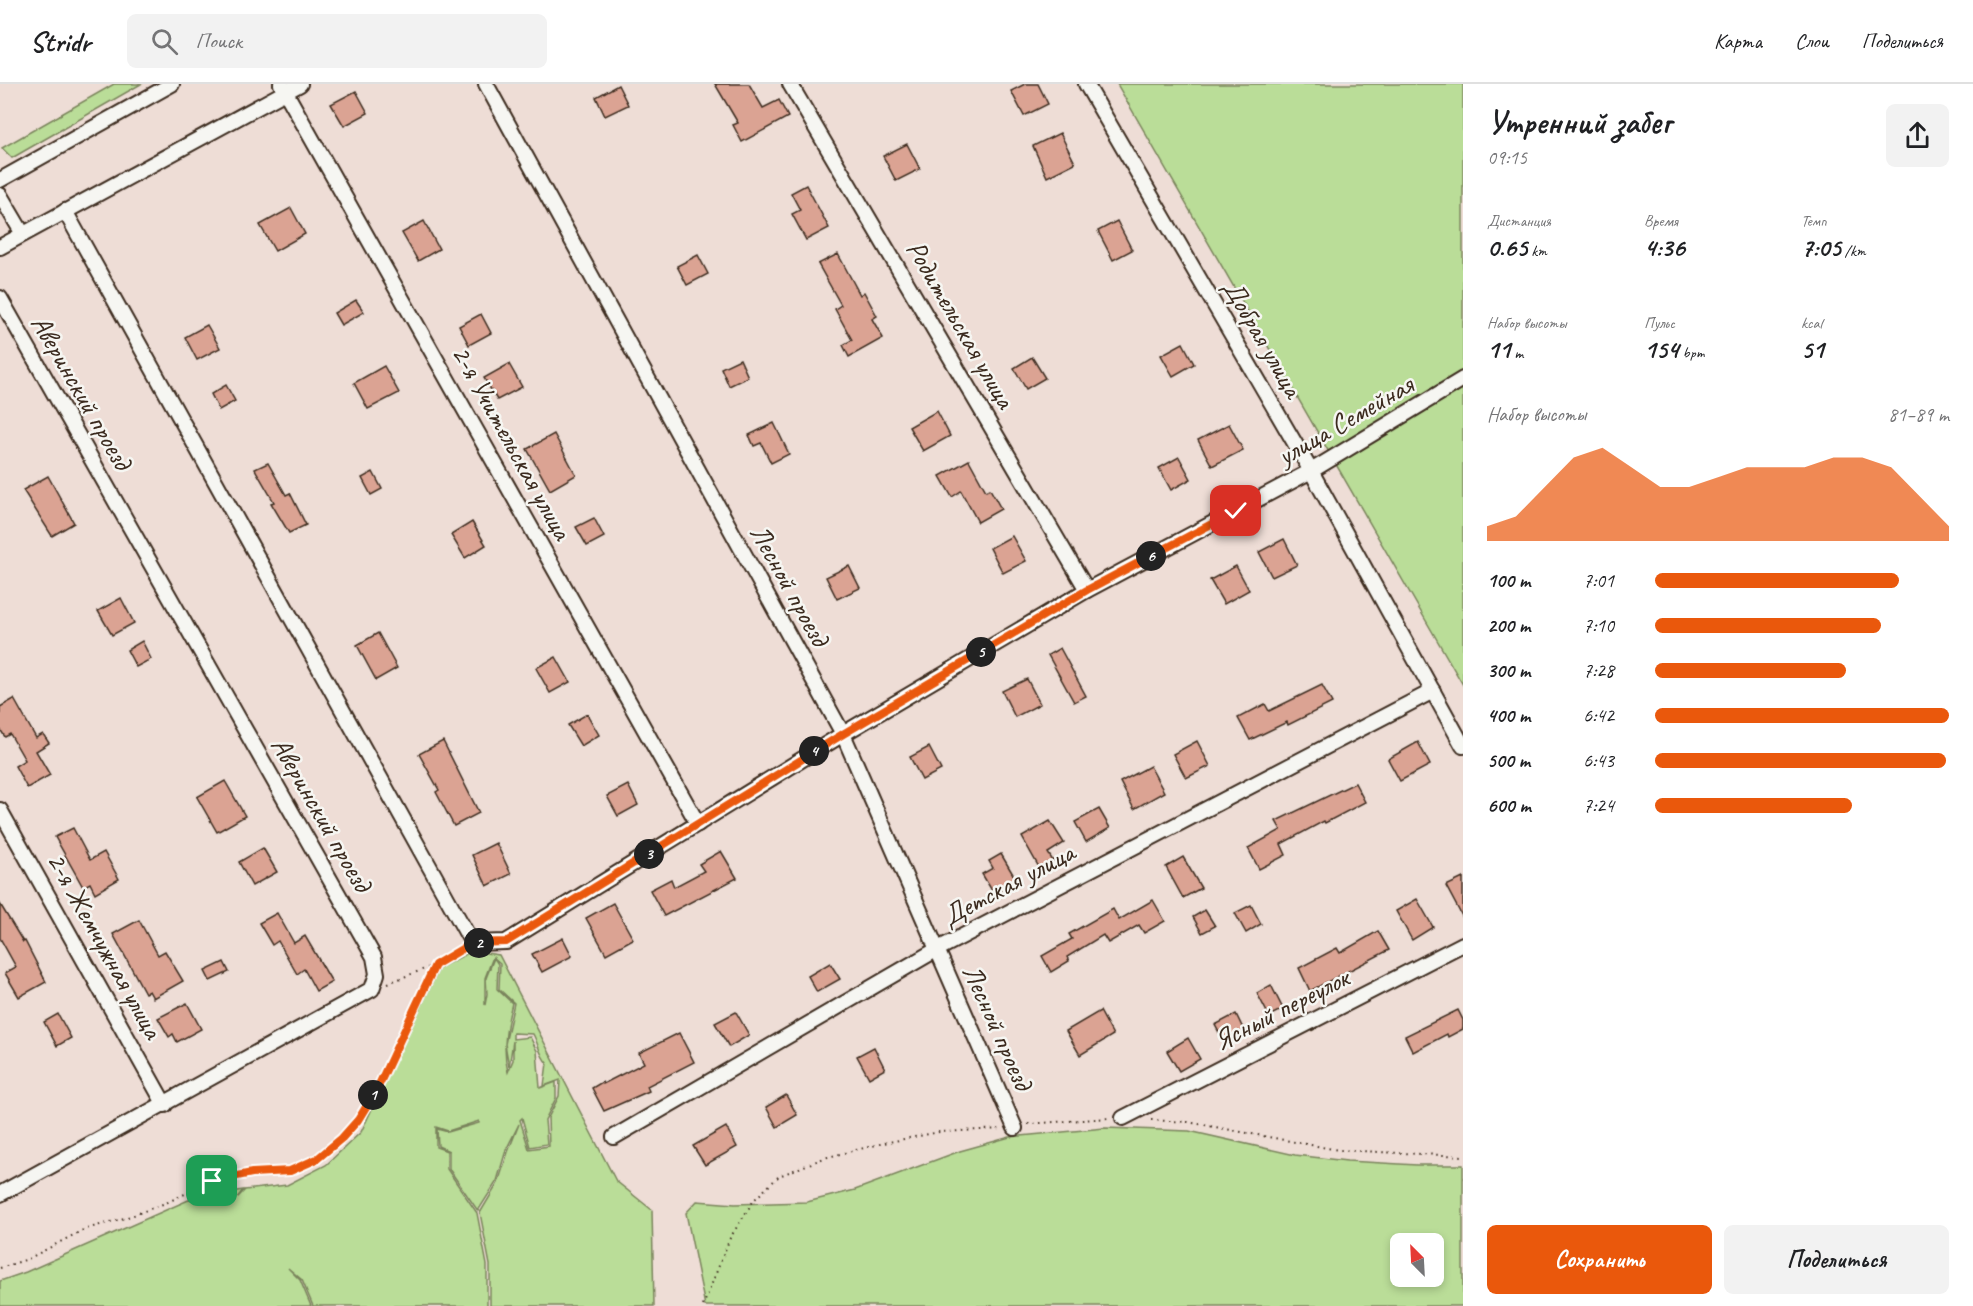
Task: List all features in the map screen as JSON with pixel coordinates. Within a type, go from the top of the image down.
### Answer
[{"type":"street","points":[[0,180],[172,84]]},
{"type":"street","points":[[0,247],[283,88],[300,84]]},
{"type":"street","name":"Лесной проезд","points":[[486,84],[843,734],[1015,1128]]},
{"type":"street","name":"Родительская улица","points":[[790,84],[1087,590]]},
{"type":"street","name":"Добрая улица","points":[[1086,84],[1311,471],[1463,746]]},
{"type":"street","name":"2-я Учительская улица","points":[[283,88],[698,824]]},
{"type":"street","points":[[0,195],[23,234]]},
{"type":"street","points":[[65,211],[472,943]]},
{"type":"street","name":"Аверинский проезд","points":[[0,298],[374,957],[377,974],[372,989]]},
{"type":"street","name":"улица Семейная","points":[[472,943],[506,942],[843,734],[1087,590],[1311,471],[1463,379]]},
{"type":"street","name":"Детская улица","points":[[614,1137],[936,950],[1433,691]]},
{"type":"street","name":"2-я Жемчужная улица","points":[[0,810],[165,1105]]},
{"type":"street","name":"Ясный переулок","points":[[1123,1118],[1463,944]]},
{"type":"street","points":[[0,1194],[372,989]]},
{"type":"path","points":[[372,989],[435,965],[472,943]]},
{"type":"path","points":[[0,1268],[28,1259],[83,1230],[168,1202],[212,1181],[252,1173],[290,1171],[317,1159],[342,1138],[365,1110],[435,965]]},
{"type":"path","points":[[703,1306],[730,1238],[754,1200],[779,1176],[824,1158],[939,1132],[1015,1128],[1035,1122],[1123,1118]]},
{"type":"path","points":[[1145,1120],[1188,1122],[1338,1150],[1463,1155]]},
{"type":"green space","points":[[114,84],[141,84],[12,158],[2,148]]},
{"type":"green space","points":[[1117,84],[1463,84],[1463,685]]},
{"type":"green space","points":[[472,951],[499,955],[616,1181],[652,1210],[654,1306],[490,1306],[490,1265],[480,1213],[498,1183],[519,1124],[506,1150],[497,1181],[478,1211],[449,1169],[449,1151],[438,1146],[437,1129],[448,1132],[479,1123],[479,1121],[448,1131],[436,1127],[436,1147],[447,1151],[447,1169],[477,1213],[487,1265],[487,1306],[313,1306],[302,1280],[288,1268],[300,1280],[311,1306],[0,1306],[0,1281],[26,1272],[193,1198],[243,1190],[237,1198],[245,1190],[287,1185],[326,1165],[361,1132],[439,968]],"holes":[[[493,957],[500,963],[499,989],[514,1003],[505,1043],[512,1003],[497,989],[498,964],[494,958],[486,978],[485,1005],[485,978]],[[513,1033],[533,1034],[547,1063],[544,1086],[560,1080],[559,1096],[548,1118],[549,1146],[529,1149],[520,1120],[522,1118],[530,1147],[547,1144],[545,1120],[556,1098],[556,1082],[540,1088],[537,1051],[530,1037],[513,1039]],[[513,1041],[513,1060],[508,1072],[505,1045],[509,1067]]]},
{"type":"green space","points":[[1105,1128],[1189,1131],[1295,1155],[1347,1161],[1463,1165],[1463,1306],[705,1306],[686,1213],[697,1201],[735,1204],[807,1202],[855,1190],[960,1151],[1010,1137]]},
{"type":"building","points":[[715,84],[749,84],[763,108],[779,100],[788,117],[742,142],[733,125],[738,123]]},
{"type":"building","points":[[1025,84],[1038,84],[1048,104],[1024,116],[1011,91]]},
{"type":"building","points":[[618,85],[628,105],[605,116],[596,97]]},
{"type":"building","points":[[356,91],[368,113],[344,126],[331,104]]},
{"type":"building","points":[[1060,133],[1075,163],[1047,177],[1033,146]]},
{"type":"building","points":[[907,144],[920,169],[896,181],[883,156]]},
{"type":"building","points":[[806,185],[829,228],[806,240],[792,214],[800,210],[791,193]]},
{"type":"building","points":[[291,208],[305,234],[275,251],[260,225]]},
{"type":"building","points":[[424,221],[439,249],[418,261],[402,233]]},
{"type":"building","points":[[1117,221],[1132,250],[1113,260],[1098,231]]},
{"type":"building","points":[[838,254],[860,295],[864,292],[877,316],[872,319],[883,338],[849,357],[843,345],[852,340],[835,309],[841,305],[818,264]]},
{"type":"building","points":[[698,255],[708,274],[687,285],[677,266]]},
{"type":"building","points":[[356,300],[364,312],[341,325],[334,313]]},
{"type":"building","points":[[481,314],[491,333],[469,345],[459,326]]},
{"type":"building","points":[[207,325],[220,348],[197,360],[185,337]]},
{"type":"building","points":[[1183,343],[1194,364],[1173,376],[1161,355]]},
{"type":"building","points":[[1032,357],[1045,378],[1026,389],[1014,368]]},
{"type":"building","points":[[740,359],[748,377],[729,386],[721,368]]},
{"type":"building","points":[[509,364],[522,387],[497,400],[484,378]]},
{"type":"building","points":[[384,366],[399,393],[368,409],[354,383]]},
{"type":"building","points":[[226,385],[235,401],[219,410],[211,394]]},
{"type":"building","points":[[937,411],[950,436],[923,451],[909,427]]},
{"type":"building","points":[[774,423],[789,454],[771,463],[761,443],[754,446],[749,435]]},
{"type":"building","points":[[1229,424],[1243,450],[1212,466],[1198,440]]},
{"type":"building","points":[[554,434],[576,475],[550,490],[527,449]]},
{"type":"building","points":[[1179,457],[1191,479],[1171,490],[1159,468]]},
{"type":"building","points":[[969,460],[986,491],[990,489],[1001,509],[978,522],[961,491],[952,497],[940,476]]},
{"type":"building","points":[[268,463],[286,495],[290,493],[306,525],[289,533],[271,503],[274,502],[255,469]]},
{"type":"building","points":[[373,472],[382,489],[371,495],[362,478]]},
{"type":"building","points":[[48,476],[74,523],[52,536],[23,490]]},
{"type":"building","points":[[594,518],[604,537],[587,546],[576,527]]},
{"type":"building","points":[[472,522],[486,545],[465,558],[451,535]]},
{"type":"building","points":[[1012,536],[1026,561],[1003,573],[990,548]]},
{"type":"building","points":[[1284,539],[1297,565],[1272,577],[1259,552]]},
{"type":"building","points":[[849,566],[860,588],[837,599],[826,577]]},
{"type":"building","points":[[1236,566],[1249,590],[1224,604],[1210,580]]},
{"type":"building","points":[[121,598],[134,623],[112,635],[98,611]]},
{"type":"building","points":[[378,633],[397,668],[376,680],[357,645]]},
{"type":"building","points":[[142,641],[151,659],[136,667],[127,650]]},
{"type":"building","points":[[1060,648],[1086,696],[1074,702],[1048,655]]},
{"type":"building","points":[[556,657],[570,682],[550,693],[536,668]]},
{"type":"building","points":[[1027,679],[1040,704],[1015,717],[1002,691]]},
{"type":"building","points":[[1322,685],[1332,703],[1288,725],[1287,722],[1250,740],[1238,718],[1265,704],[1269,711]]},
{"type":"building","points":[[14,699],[36,738],[43,734],[49,743],[36,751],[50,775],[27,788],[15,766],[25,760],[10,734],[5,737],[0,729],[0,707]]},
{"type":"building","points":[[587,714],[599,735],[581,746],[568,725]]},
{"type":"building","points":[[443,741],[479,813],[454,826],[436,792],[439,790],[419,754]]},
{"type":"building","points":[[1197,741],[1210,766],[1186,778],[1173,754]]},
{"type":"building","points":[[1418,742],[1430,765],[1400,781],[1388,759]]},
{"type":"building","points":[[929,747],[941,770],[922,780],[910,757]]},
{"type":"building","points":[[1150,766],[1164,792],[1134,809],[1120,782]]},
{"type":"building","points":[[225,781],[245,816],[217,832],[197,797]]},
{"type":"building","points":[[1355,783],[1365,802],[1281,844],[1286,855],[1259,869],[1248,848],[1281,830],[1276,821]]},
{"type":"building","points":[[628,785],[638,805],[618,816],[607,796]]},
{"type":"building","points":[[1099,809],[1110,828],[1086,842],[1075,822]]},
{"type":"building","points":[[1050,821],[1064,843],[1048,853],[1053,861],[1040,869],[1022,837]]},
{"type":"building","points":[[73,828],[90,860],[104,852],[119,879],[95,893],[90,883],[83,887],[55,837]]},
{"type":"building","points":[[496,843],[511,874],[487,886],[472,855]]},
{"type":"building","points":[[263,848],[277,872],[252,886],[239,862]]},
{"type":"building","points":[[721,851],[737,878],[664,916],[650,890],[671,879],[674,887],[704,871],[699,864]]},
{"type":"building","points":[[1001,854],[1017,881],[994,894],[982,874],[993,868],[989,861]]},
{"type":"building","points":[[1183,857],[1201,888],[1183,898],[1166,867]]},
{"type":"building","points":[[1463,878],[1463,918],[1446,886]]},
{"type":"building","points":[[1417,899],[1433,927],[1412,940],[1396,911]]},
{"type":"building","points":[[1153,900],[1165,921],[1144,933],[1139,925],[1108,943],[1103,935],[1067,957],[1069,961],[1051,972],[1042,956],[1072,939],[1069,934],[1113,909],[1119,920]]},
{"type":"building","points":[[613,903],[633,939],[606,954],[586,918]]},
{"type":"building","points":[[0,904],[23,942],[25,941],[46,982],[19,997],[5,973],[16,967],[0,938]]},
{"type":"building","points":[[1251,905],[1261,924],[1246,933],[1235,913]]},
{"type":"building","points":[[1205,910],[1215,926],[1202,933],[1193,917]]},
{"type":"building","points":[[277,913],[294,943],[305,936],[332,982],[316,991],[304,969],[297,974],[278,941],[272,945],[259,923]]},
{"type":"building","points":[[139,920],[158,955],[165,951],[183,981],[153,998],[149,991],[145,993],[113,934]]},
{"type":"building","points":[[1378,931],[1389,950],[1310,991],[1299,968],[1337,948],[1340,953]]},
{"type":"building","points":[[563,938],[572,956],[542,972],[532,954]]},
{"type":"building","points":[[224,962],[229,972],[210,981],[205,971]]},
{"type":"building","points":[[830,963],[840,979],[817,992],[808,976]]},
{"type":"building","points":[[1271,985],[1283,1009],[1269,1016],[1257,993]]},
{"type":"building","points":[[187,1003],[201,1029],[177,1042],[173,1034],[169,1037],[158,1018]]},
{"type":"building","points":[[1458,1010],[1463,1020],[1463,1029],[1448,1037],[1447,1034],[1413,1052],[1405,1036]]},
{"type":"building","points":[[1100,1011],[1113,1035],[1080,1055],[1066,1031]]},
{"type":"building","points":[[736,1012],[749,1035],[729,1047],[715,1023]]},
{"type":"building","points":[[58,1014],[71,1038],[57,1046],[44,1022]]},
{"type":"building","points":[[1236,1014],[1246,1035],[1226,1045],[1215,1025]]},
{"type":"building","points":[[679,1033],[694,1062],[647,1086],[649,1091],[604,1111],[592,1088],[644,1063],[639,1053]]},
{"type":"building","points":[[1188,1038],[1200,1059],[1179,1071],[1167,1051]]},
{"type":"building","points":[[874,1047],[885,1069],[869,1078],[857,1056]]},
{"type":"building","points":[[786,1095],[797,1115],[777,1127],[766,1107]]},
{"type":"building","points":[[726,1127],[737,1147],[705,1165],[693,1146]]},
{"type":"route","points":[[212,1181],[252,1173],[290,1171],[317,1159],[342,1138],[358,1120],[377,1089],[435,965],[472,943],[506,942],[843,734],[1087,590],[1236,511]]}]
